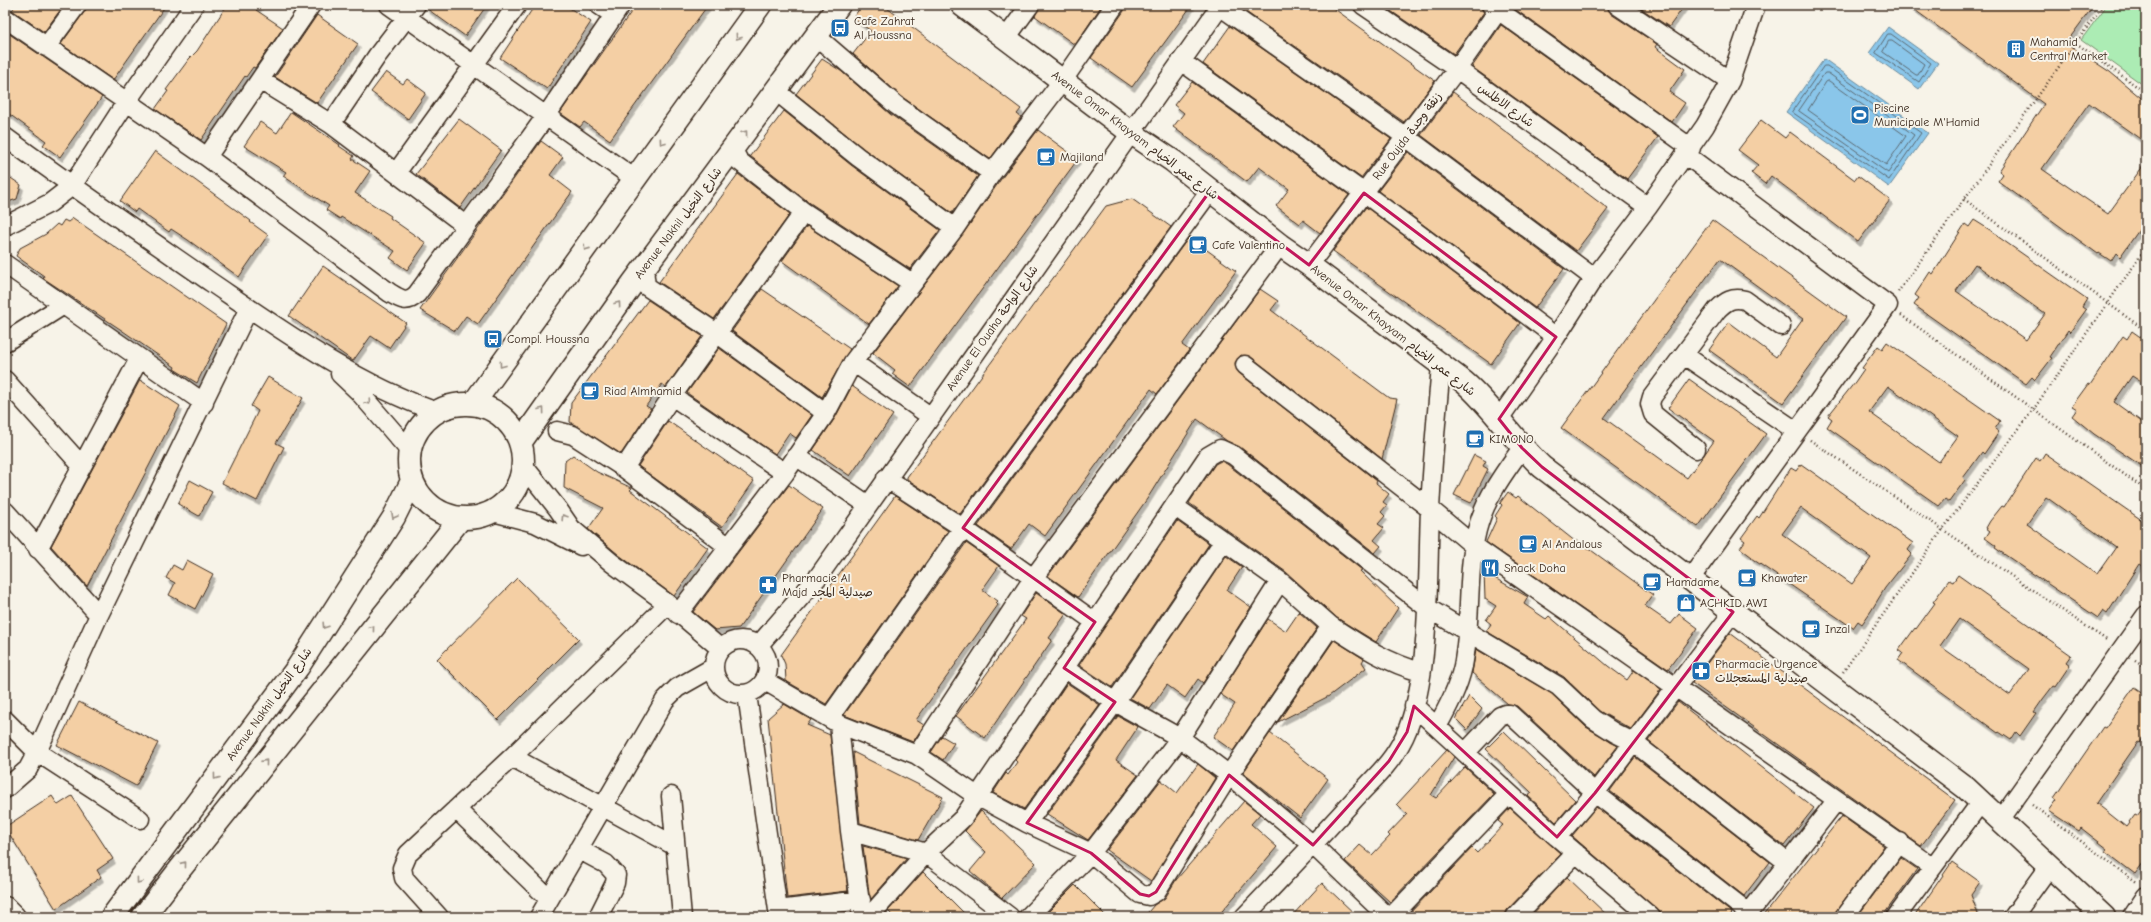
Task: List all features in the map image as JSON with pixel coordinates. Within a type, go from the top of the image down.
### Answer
[{"type":"street","points":[[46,47],[77,5]]},
{"type":"street","points":[[5,226],[50,203],[72,186],[127,101],[194,5]]},
{"type":"street","points":[[207,157],[311,5]]},
{"type":"street","points":[[388,5],[411,12],[474,65],[635,179]]},
{"type":"street","points":[[396,174],[517,5]]},
{"type":"street","points":[[5,18],[207,157],[390,293],[403,300],[412,298],[417,294],[465,225],[546,116],[618,10],[599,5]]},
{"type":"street","points":[[473,404],[760,5]]},
{"type":"street","name":"Avenue Nakhil شارع النخيل","points":[[520,443],[644,269],[839,5]]},
{"type":"street","name":"Avenue Omar Khayyam شارع عمر الخيام","points":[[962,5],[1130,132],[1173,161],[1280,245],[1309,265],[1442,366],[1477,394],[1522,448],[1542,467],[1981,802],[2104,917]]},
{"type":"street","points":[[1006,38],[1030,5]]},
{"type":"street","points":[[439,917],[408,885],[404,878],[402,868],[408,854],[673,609],[729,546],[785,473],[826,413],[852,362],[955,228],[992,173],[1063,80],[1115,5]]},
{"type":"street","points":[[1220,5],[1406,137],[1594,278]]},
{"type":"street","name":"Avenue El Ouaha شارع الواحة","points":[[758,646],[818,577],[886,478],[1220,5]]},
{"type":"street","name":"شارع الاطلس","points":[[1364,5],[1457,69],[1648,207]]},
{"type":"street","points":[[1617,5],[1730,81]]},
{"type":"street","points":[[1499,419],[1556,337],[1594,278],[1688,152],[1719,102],[1730,81],[1754,6]]},
{"type":"street","points":[[1497,7],[1888,306],[1690,579]]},
{"type":"street","name":"Rue Oujda زنقة وجدة","points":[[1309,265],[1457,69],[1497,7]]},
{"type":"street","points":[[331,124],[377,56],[411,12]]},
{"type":"street","points":[[816,36],[896,105],[992,173]]},
{"type":"street","points":[[1181,61],[1364,193],[1556,337]]},
{"type":"street","points":[[260,80],[331,124],[465,225]]},
{"type":"street","points":[[776,91],[858,157],[955,228]]},
{"type":"street","points":[[5,137],[72,186],[320,356],[390,394],[436,412]]},
{"type":"street","points":[[733,150],[739,161],[804,212],[912,283]]},
{"type":"street","points":[[747,694],[778,914],[861,909],[834,721],[963,528],[1210,191]]},
{"type":"street","points":[[624,468],[672,396],[718,334],[804,212]]},
{"type":"street","points":[[918,756],[1034,577],[1280,245]]},
{"type":"street","points":[[5,264],[139,360],[204,403]]},
{"type":"street","points":[[644,269],[646,286],[718,334],[826,413]]},
{"type":"street","points":[[1696,448],[1661,422],[1650,409],[1652,397],[1717,310],[1729,300],[1745,300],[1781,326]]},
{"type":"street","points":[[5,342],[62,306]]},
{"type":"street","points":[[5,789],[28,769],[37,752],[99,615],[250,308]]},
{"type":"street","points":[[1684,355],[1796,431]]},
{"type":"street","points":[[320,356],[359,392],[409,450]]},
{"type":"street","points":[[38,549],[81,465],[139,360]]},
{"type":"street","points":[[852,362],[930,416]]},
{"type":"street","points":[[1245,366],[1430,509],[1474,546],[1836,801],[1900,842],[1933,867]]},
{"type":"street","points":[[1244,917],[1313,845],[1389,761],[1407,732],[1421,672],[1426,607],[1430,509],[1442,366]]},
{"type":"street","points":[[5,380],[81,465]]},
{"type":"street","points":[[672,396],[785,473]]},
{"type":"street","points":[[473,404],[493,410],[505,419],[514,430],[520,443],[523,465],[520,481],[512,496],[493,512],[478,517],[461,518],[445,515],[431,507],[419,495],[412,481],[409,469],[409,450],[419,428],[436,412],[454,405],[473,404]]},
{"type":"street","points":[[557,430],[573,436],[624,468],[729,546]]},
{"type":"street","points":[[1437,727],[1451,701],[1458,684],[1463,665],[1474,546],[1483,512],[1501,476],[1522,448]]},
{"type":"street","points":[[879,913],[926,853],[963,818],[1208,456],[1215,450],[1223,449],[1233,454],[1426,607],[1558,686],[1593,719],[1614,733],[1633,742],[1788,863]]},
{"type":"street","points":[[796,456],[868,505]]},
{"type":"street","points":[[523,465],[558,509],[570,528],[721,649]]},
{"type":"street","points":[[886,478],[963,528],[1096,622]]},
{"type":"street","name":"Avenue Nakhil شارع النخيل","points":[[112,917],[298,667],[394,517],[412,481]]},
{"type":"street","points":[[1174,506],[1280,581],[1331,626],[1370,652],[1404,667],[1421,672]]},
{"type":"street","points":[[5,511],[99,615]]},
{"type":"street","points":[[493,512],[535,523],[612,563]]},
{"type":"street","points":[[143,917],[176,873],[461,518]]},
{"type":"street","points":[[1027,823],[1115,702],[1223,542]]},
{"type":"street","points":[[1028,917],[1091,853],[1180,738],[1280,581]]},
{"type":"street","points":[[1557,836],[1595,793],[1674,687],[1733,612]]},
{"type":"street","points":[[2000,820],[2146,615]]},
{"type":"street","points":[[765,681],[834,721],[918,756],[977,796],[1027,823],[1091,853],[1140,894],[1146,897],[1156,892],[1229,776],[1331,626]]},
{"type":"street","points":[[740,640],[758,646],[764,653],[768,662],[765,681],[758,688],[747,694],[740,695],[726,690],[716,678],[714,667],[716,656],[721,649],[740,640]]},
{"type":"street","points":[[539,917],[665,700],[677,688],[714,667]]},
{"type":"street","points":[[1064,668],[1115,702],[1180,738],[1313,845],[1390,917],[1509,794]]},
{"type":"street","points":[[1414,706],[1509,794],[1651,917]]},
{"type":"street","points":[[1465,753],[1500,716],[1510,714],[1595,793],[1747,915],[1836,801]]},
{"type":"street","points":[[5,720],[37,752],[140,819]]},
{"type":"street","points":[[512,757],[675,846]]},
{"type":"street","points":[[671,796],[682,917]]},
{"type":"street","points":[[1896,917],[1981,802]]},
{"type":"street","points":[[456,809],[549,898]]},
{"type":"street","points":[[850,831],[926,853],[1010,917]]},
{"type":"street","points":[[1844,917],[1900,842]]},
{"type":"street","points":[[578,849],[606,864],[616,875],[615,884],[598,917]]},
{"type":"street","points":[[1515,917],[1576,853]]},
{"type":"street","points":[[2014,917],[2049,867]]},
{"type":"street","points":[[2132,917],[2143,890]]},
{"type":"path","points":[[2103,5],[1888,306],[2146,490]]},
{"type":"path","points":[[2076,43],[2146,93]]},
{"type":"path","points":[[1964,199],[2146,331]]},
{"type":"path","points":[[1832,687],[1943,529],[2033,410],[2106,302],[2146,248]]},
{"type":"path","points":[[1796,431],[2121,650]]},
{"type":"path","points":[[2018,794],[2143,890]]},
{"type":"highlighted area","points":[[1210,191],[1309,265],[1364,193],[1556,337],[1499,419],[1522,448],[1542,467],[1733,612],[1595,793],[1557,837],[1414,706],[1407,732],[1389,761],[1313,845],[1229,775],[1156,892],[1149,896],[1140,894],[1091,853],[1027,823],[1115,702],[1064,668],[1095,622],[963,528]]},
{"type":"green space","points":[[2107,5],[2146,5],[2146,87],[2081,40]]},
{"type":"water","points":[[1888,27],[1938,63],[1919,89],[1869,53]]},
{"type":"water","points":[[1824,59],[1928,133],[1889,187],[1786,112]]},
{"type":"building","points":[[16,5],[64,5],[44,32],[12,10]]},
{"type":"building","points":[[87,5],[166,5],[113,80],[61,44],[85,11]]},
{"type":"building","points":[[227,5],[260,5],[256,10],[283,28],[255,68],[253,67],[246,77],[245,76],[201,140],[155,109],[168,91],[166,90],[189,59],[197,51]]},
{"type":"building","points":[[426,5],[487,5],[465,36],[426,8]]},
{"type":"building","points":[[535,5],[565,5],[591,22],[547,89],[500,58]]},
{"type":"building","points":[[636,5],[708,5],[610,140],[584,122],[580,127],[560,113]]},
{"type":"building","points":[[862,5],[883,5],[1021,109],[1017,114],[1021,117],[990,159],[902,97],[853,54],[871,31],[853,18]]},
{"type":"building","points":[[1040,5],[1102,5],[1075,45],[1035,16]]},
{"type":"building","points":[[1125,5],[1192,5],[1132,87],[1091,58],[1124,11]]},
{"type":"building","points":[[1247,5],[1329,5],[1435,81],[1404,122],[1243,10]]},
{"type":"building","points":[[1382,5],[1478,5],[1484,12],[1454,54]]},
{"type":"building","points":[[1512,5],[1607,5],[1611,14],[1657,44],[1655,47],[1685,69],[1669,92],[1685,103],[1672,122],[1512,7]]},
{"type":"building","points":[[1636,5],[1685,5],[1669,27]]},
{"type":"building","points":[[1908,5],[2094,5],[2066,43],[2110,72],[2146,102],[2146,143],[2089,103],[2042,169],[2108,214],[2146,162],[2146,220],[2120,257],[2116,253],[2111,261],[2099,253],[2098,254],[1998,181],[2003,174],[1999,171],[2044,104]]},
{"type":"building","points":[[317,15],[358,44],[317,103],[275,77]]},
{"type":"building","points":[[1501,25],[1658,137],[1627,179],[1472,67]]},
{"type":"building","points":[[1230,26],[1391,139],[1361,178],[1203,64]]},
{"type":"building","points":[[5,31],[102,97],[60,157],[43,145],[46,141],[5,111]]},
{"type":"building","points":[[822,59],[841,71],[890,114],[978,176],[952,213],[864,149],[796,94]]},
{"type":"building","points":[[386,72],[403,84],[407,79],[426,93],[408,119],[371,92]]},
{"type":"building","points":[[1192,82],[1349,195],[1320,233],[1303,220],[1300,224],[1276,206],[1289,189],[1259,167],[1247,182],[1173,127],[1184,113],[1174,105]]},
{"type":"building","points":[[1453,92],[1608,209],[1576,251],[1421,135]]},
{"type":"building","points":[[784,111],[851,165],[940,230],[910,269],[810,203],[750,156]]},
{"type":"building","points":[[291,112],[340,145],[339,146],[354,156],[352,159],[370,171],[355,193],[391,216],[390,218],[426,243],[407,270],[390,258],[395,251],[341,217],[340,219],[326,210],[329,206],[283,176],[286,172],[244,146],[260,122],[277,133]]},
{"type":"building","points":[[459,119],[501,150],[460,208],[416,174]]},
{"type":"building","points":[[1761,120],[1785,138],[1790,132],[1855,180],[1858,176],[1890,200],[1858,242],[1771,176],[1765,184],[1751,173],[1758,165],[1738,150]]},
{"type":"building","points":[[1038,130],[1078,159],[910,387],[892,374],[895,370],[873,353],[963,234],[1001,179]]},
{"type":"building","points":[[541,141],[563,157],[550,175],[572,192],[478,324],[466,316],[455,331],[420,310]]},
{"type":"building","points":[[155,151],[268,235],[239,277],[171,229],[169,232],[137,209],[135,212],[120,201]]},
{"type":"building","points":[[1408,152],[1564,269],[1535,308],[1378,191]]},
{"type":"building","points":[[5,174],[21,185],[17,199],[5,203]]},
{"type":"building","points":[[738,174],[790,214],[714,319],[659,282]]},
{"type":"building","points":[[1132,199],[1171,227],[960,514],[907,479],[1106,206]]},
{"type":"building","points":[[1366,207],[1520,323],[1491,364],[1333,251]]},
{"type":"building","points":[[73,218],[226,324],[197,383],[174,369],[175,367],[43,278],[44,276],[16,256],[20,248],[46,234],[57,224],[60,226],[64,220],[68,222]]},
{"type":"building","points":[[1712,220],[1846,317],[1783,403],[1709,350],[1729,322],[1776,357],[1803,319],[1720,259],[1604,418],[1687,478],[1714,441],[1668,408],[1689,379],[1766,434],[1698,527],[1561,428]]},
{"type":"building","points":[[1974,220],[1998,235],[1997,236],[2087,299],[2082,307],[2086,310],[2070,332],[2068,330],[2050,357],[2052,358],[2035,380],[2032,377],[2026,384],[1914,305],[1919,298],[1915,295],[1930,272],[1933,274],[1965,224],[1969,227]],"holes":[[[1975,264],[2045,314],[2026,340],[1956,291]]]},
{"type":"building","points":[[807,226],[898,286],[869,324],[782,261]]},
{"type":"building","points":[[1189,237],[1236,271],[1182,345],[1189,350],[1157,394],[1151,389],[1045,536],[1029,524],[1011,549],[978,526]]},
{"type":"building","points":[[323,266],[406,323],[389,348],[371,336],[353,361],[289,316]]},
{"type":"building","points":[[762,289],[850,349],[822,397],[732,331]]},
{"type":"building","points":[[1260,289],[1278,301],[1271,310],[1389,398],[1397,399],[1382,459],[1251,357],[1241,355],[1235,363],[1239,373],[1377,481],[1376,483],[1389,494],[1383,502],[1387,505],[1381,512],[1385,516],[1378,524],[1384,528],[1374,540],[1381,546],[1375,553],[1240,447],[1227,441],[1197,419],[1147,499],[1078,597],[1048,576]]},
{"type":"building","points":[[648,300],[702,336],[666,387],[662,384],[646,406],[651,409],[621,454],[570,422],[571,403]]},
{"type":"building","points":[[2132,331],[2146,341],[2146,385],[2132,376],[2114,402],[2146,425],[2146,469],[2094,434],[2072,416],[2077,409],[2072,406],[2088,384],[2090,385],[2123,336],[2127,339]]},
{"type":"building","points":[[1887,342],[2000,421],[1995,429],[1999,432],[1984,454],[1982,452],[1963,478],[1965,480],[1949,502],[1945,499],[1939,506],[1827,427],[1832,419],[1828,416],[1855,382],[1864,369],[1862,368],[1878,346],[1882,349]],"holes":[[[1888,386],[1958,436],[1939,462],[1869,412]]]},
{"type":"building","points":[[719,348],[812,415],[796,438],[789,433],[775,454],[687,393]]},
{"type":"building","points":[[268,377],[303,398],[276,443],[284,447],[257,501],[222,483],[258,411],[251,406]]},
{"type":"building","points":[[140,380],[180,406],[87,586],[51,546]]},
{"type":"building","points":[[852,386],[893,415],[850,476],[813,450],[835,418]]},
{"type":"building","points":[[668,421],[754,481],[722,527],[638,466]]},
{"type":"building","points":[[2045,453],[2146,523],[2146,569],[2139,564],[2107,614],[2103,611],[2098,618],[1995,548],[1996,546],[1985,538],[1990,531],[1986,528],[1990,521],[2002,506],[2004,507],[2036,458],[2040,461]],"holes":[[[2046,497],[2116,547],[2097,574],[2027,524]]]},
{"type":"building","points":[[573,455],[597,472],[632,488],[630,490],[708,548],[674,596],[619,555],[588,529],[603,508],[564,488],[565,461]]},
{"type":"building","points":[[1474,455],[1486,461],[1483,466],[1488,469],[1471,503],[1454,495]]},
{"type":"building","points":[[1221,461],[1227,464],[1362,570],[1360,571],[1398,608],[1376,642],[1337,618],[1286,572],[1189,503],[1215,464]]},
{"type":"building","points":[[1801,464],[1913,543],[1908,550],[1912,554],[1885,588],[1862,624],[1858,621],[1853,628],[1751,558],[1752,557],[1740,548],[1745,541],[1741,538],[1757,516],[1759,518],[1791,468],[1796,471]],"holes":[[[1801,508],[1871,558],[1852,584],[1782,534]]]},
{"type":"building","points":[[190,480],[212,492],[199,516],[178,504]]},
{"type":"building","points":[[789,485],[823,509],[739,628],[715,630],[693,612]]},
{"type":"building","points":[[1508,492],[1516,498],[1518,496],[1576,542],[1577,540],[1653,595],[1645,606],[1671,624],[1679,614],[1698,628],[1668,669],[1486,542],[1497,518],[1495,516],[1502,505],[1500,503]]},
{"type":"building","points":[[895,496],[948,531],[826,704],[786,681],[785,664],[781,655]]},
{"type":"building","points":[[1177,521],[1209,544],[1112,687],[1079,665]]},
{"type":"building","points":[[966,543],[999,566],[982,590],[998,601],[996,603],[998,605],[916,720],[924,725],[913,742],[844,715]]},
{"type":"building","points":[[1226,556],[1242,567],[1227,590],[1251,607],[1203,683],[1198,679],[1185,698],[1167,685],[1150,709],[1130,698]]},
{"type":"building","points":[[187,560],[213,574],[195,609],[169,595],[175,583],[166,578],[173,565],[182,570]]},
{"type":"building","points":[[1484,572],[1528,597],[1524,604],[1546,619],[1549,616],[1608,666],[1627,680],[1634,670],[1661,689],[1631,729],[1599,711],[1564,677],[1486,631],[1491,624],[1486,620],[1496,606],[1485,599]]},
{"type":"building","points":[[1958,575],[2071,655],[2066,662],[2070,665],[2055,687],[2053,686],[2043,699],[2034,712],[2036,713],[2020,736],[2016,732],[2011,740],[1999,732],[1998,733],[1898,660],[1903,653],[1899,650],[1935,603],[1933,602],[1949,580],[1953,582]],"holes":[[[1959,619],[2029,669],[2010,695],[1940,646]]]},
{"type":"building","points":[[517,578],[579,639],[498,720],[437,659]]},
{"type":"building","points":[[1036,593],[1066,614],[1049,638],[1052,640],[985,738],[956,716],[1026,619],[1021,616]]},
{"type":"building","points":[[1299,612],[1317,628],[1233,751],[1213,737],[1235,704],[1220,694],[1268,619],[1286,631]]},
{"type":"building","points":[[1730,633],[1955,800],[1921,846],[1692,683]]},
{"type":"building","points":[[1334,640],[1364,659],[1362,662],[1366,668],[1329,696],[1278,722]]},
{"type":"building","points":[[1476,649],[1552,694],[1586,727],[1618,746],[1594,777],[1517,706],[1508,704],[1472,673]]},
{"type":"building","points":[[1067,683],[1100,705],[1024,809],[993,793],[1006,773],[1008,775],[1017,762],[1015,760]]},
{"type":"building","points":[[2134,687],[2146,695],[2146,733],[2140,743],[2138,742],[2096,803],[2126,827],[2146,804],[2146,859],[2135,874],[2106,852],[2108,849],[2081,828],[2079,831],[2049,811],[2057,800],[2054,798],[2103,727],[2105,728]]},
{"type":"building","points":[[1469,696],[1482,709],[1467,730],[1456,719]]},
{"type":"building","points":[[79,702],[158,743],[136,786],[57,745]]},
{"type":"building","points":[[1678,702],[1814,808],[1784,846],[1648,741]]},
{"type":"building","points":[[784,704],[811,720],[807,725],[830,735],[848,891],[787,898],[768,718]]},
{"type":"building","points":[[1118,716],[1138,727],[1116,760],[1138,775],[1088,840],[1047,814]]},
{"type":"building","points":[[1504,731],[1575,800],[1556,822],[1528,796],[1532,793],[1486,749]]},
{"type":"building","points":[[1270,733],[1328,779],[1300,818],[1243,773]]},
{"type":"building","points":[[942,736],[954,743],[943,760],[931,752]]},
{"type":"building","points":[[1447,750],[1454,757],[1431,795],[1436,798],[1465,767],[1494,794],[1390,902],[1345,861],[1360,845],[1372,855],[1390,836],[1388,834],[1407,814],[1397,804]]},
{"type":"building","points":[[853,752],[943,797],[918,840],[860,823]]},
{"type":"building","points":[[1635,757],[1770,862],[1744,896],[1610,791]]},
{"type":"building","points":[[1198,764],[1215,778],[1151,881],[1107,850],[1161,780],[1177,793]]},
{"type":"building","points":[[52,796],[58,805],[72,796],[113,859],[97,870],[101,877],[56,909],[5,827]]},
{"type":"building","points":[[1244,801],[1260,814],[1251,824],[1277,847],[1217,917],[1144,917],[1154,905],[1165,898],[1176,880]]},
{"type":"building","points":[[1596,807],[1732,913],[1728,917],[1666,917],[1572,836]]},
{"type":"building","points":[[1510,808],[1561,854],[1507,910],[1505,917],[1406,917],[1472,848],[1477,853],[1503,825],[1498,821]]},
{"type":"building","points":[[981,811],[1036,863],[1002,898],[970,871],[986,852],[965,831]]},
{"type":"building","points":[[1842,816],[1884,846],[1836,911],[1834,917],[1762,917]]},
{"type":"building","points":[[863,846],[907,858],[871,899],[869,894]]},
{"type":"building","points":[[1901,858],[1917,869],[1882,917],[1857,917]]},
{"type":"building","points":[[1952,862],[1980,882],[1971,895],[1979,917],[1914,917]]},
{"type":"building","points":[[923,872],[968,917],[894,917],[888,911]]},
{"type":"building","points":[[1567,877],[1609,917],[1530,917]]},
{"type":"building","points":[[1322,883],[1358,917],[1291,917]]},
{"type":"building","points":[[1075,885],[1107,917],[1043,917]]},
{"type":"place","name":"Cafe Zahrat Al Houssna","points":[[840,28]]},
{"type":"place","name":"Mahamid Central Market","points":[[2016,49]]},
{"type":"place","name":"Piscine Municipale M'Hamid","points":[[1860,115]]},
{"type":"place","name":"Majiland","points":[[1046,157]]},
{"type":"place","name":"Cafe Valentino","points":[[1198,245]]},
{"type":"place","name":"Compl. Houssna","points":[[493,339]]},
{"type":"place","name":"Riad Almhamid","points":[[590,391]]},
{"type":"place","name":"KIMONO","points":[[1475,439]]},
{"type":"place","name":"Al Andalous","points":[[1528,544]]},
{"type":"place","name":"Snack Doha","points":[[1490,568]]},
{"type":"place","name":"Khawater","points":[[1747,578]]},
{"type":"place","name":"Hamdame","points":[[1652,582]]},
{"type":"place","name":"Pharmacie Al Majd صيدلية المجد","points":[[768,585]]},
{"type":"place","name":"ACHKID AWI","points":[[1686,603]]},
{"type":"place","name":"Inzal","points":[[1811,629]]},
{"type":"place","name":"Pharmacie Urgence صيدلية المستعجلات","points":[[1701,671]]}]
